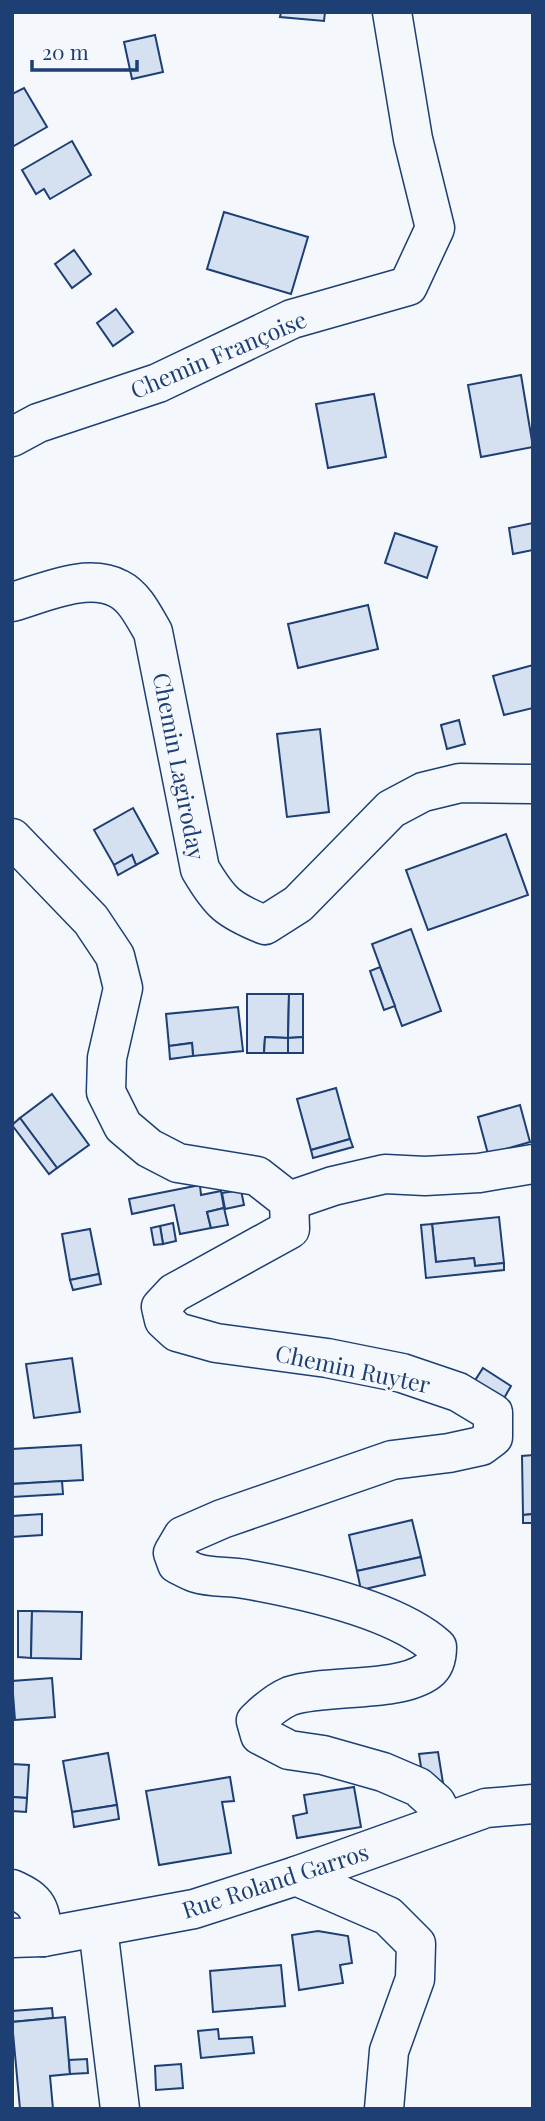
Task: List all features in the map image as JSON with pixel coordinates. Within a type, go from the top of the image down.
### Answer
[{"type":"street","name":"Chemin Françoise","points":[[25,430],[158,383],[292,319],[408,286],[435,228],[413,139],[393,12]]},
{"type":"street","name":"Chemin Lagiroday","points":[[12,602],[64,587],[94,582],[120,589],[139,607],[153,632],[200,869],[215,894],[237,914],[265,925],[298,904],[391,809],[423,792],[460,783],[533,784]]},
{"type":"street","points":[[12,838],[91,920],[115,956],[123,988],[107,1058],[106,1092],[123,1126],[149,1149],[178,1163],[257,1176],[289,1201],[333,1186],[385,1174],[479,1173],[533,1164]]},
{"type":"street","name":"Chemin Ruyter","points":[[289,1201],[290,1229],[174,1293],[161,1307],[164,1320],[177,1332],[216,1342],[327,1358],[402,1373],[458,1392],[493,1413],[493,1437],[481,1446],[392,1460],[222,1519],[183,1536],[173,1553],[177,1564],[198,1574],[232,1576],[294,1588],[366,1609],[424,1635],[438,1647],[436,1661],[429,1671],[408,1680],[292,1696],[268,1709],[256,1721],[260,1735],[289,1750],[323,1755],[383,1772],[418,1787],[436,1803],[446,1822]]},
{"type":"street","name":"Rue Roland Garros","points":[[27,1937],[99,1928],[194,1909],[296,1876],[486,1808],[533,1804]]},
{"type":"street","points":[[296,1876],[388,1916],[416,1944],[415,1979],[389,2050],[384,2109]]},
{"type":"street","points":[[12,1889],[31,1897],[41,1916],[27,1937]]},
{"type":"street","points":[[99,1928],[120,2109]]},
{"type":"building","points":[[281,12],[325,12],[324,21],[280,17]]},
{"type":"building","points":[[155,35],[163,72],[132,79],[124,42]]},
{"type":"building","points":[[24,88],[47,127],[12,147],[12,94]]},
{"type":"building","points":[[72,141],[91,175],[50,199],[44,189],[36,194],[22,170]]},
{"type":"building","points":[[224,212],[308,237],[291,294],[207,269]]},
{"type":"building","points":[[74,250],[91,274],[72,288],[55,264]]},
{"type":"building","points":[[116,309],[133,332],[113,346],[97,323]]},
{"type":"building","points":[[521,375],[533,447],[481,457],[468,385]]},
{"type":"building","points":[[374,394],[386,457],[328,468],[316,404]]},
{"type":"building","points":[[533,523],[533,550],[513,554],[509,528]]},
{"type":"building","points":[[395,533],[437,547],[427,578],[385,563]]},
{"type":"building","points":[[368,605],[378,649],[298,668],[288,624]]},
{"type":"building","points":[[533,665],[533,708],[504,715],[493,676]]},
{"type":"building","points":[[459,720],[465,744],[447,749],[441,725]]},
{"type":"building","points":[[320,729],[329,812],[287,817],[277,734]]},
{"type":"building","points":[[133,808],[158,853],[136,865],[132,855],[114,865],[94,830]]},
{"type":"building","points":[[506,834],[528,895],[428,930],[406,870]]},
{"type":"building","points":[[132,855],[136,865],[118,875],[114,865]]},
{"type":"building","points":[[411,929],[441,1011],[402,1026],[372,944]]},
{"type":"building","points":[[380,967],[395,1006],[384,1010],[370,971]]},
{"type":"building","points":[[247,994],[289,994],[288,1038],[265,1037],[264,1053],[247,1053]]},
{"type":"building","points":[[289,994],[303,994],[303,1037],[288,1038]]},
{"type":"building","points":[[238,1007],[243,1051],[193,1056],[192,1043],[169,1046],[166,1014]]},
{"type":"building","points":[[265,1037],[288,1038],[288,1053],[264,1053]]},
{"type":"building","points":[[303,1037],[303,1053],[288,1053],[288,1038]]},
{"type":"building","points":[[192,1043],[193,1056],[170,1059],[169,1046]]},
{"type":"building","points":[[336,1088],[350,1139],[311,1150],[297,1099]]},
{"type":"building","points":[[52,1094],[89,1145],[57,1168],[20,1118]]},
{"type":"building","points":[[520,1105],[530,1142],[488,1154],[478,1117]]},
{"type":"building","points":[[20,1118],[57,1168],[49,1174],[12,1125]]},
{"type":"building","points":[[350,1139],[353,1147],[313,1158],[311,1150]]},
{"type":"building","points":[[200,1185],[201,1195],[221,1191],[224,1208],[207,1212],[211,1228],[180,1234],[174,1205],[132,1214],[129,1199]]},
{"type":"building","points":[[241,1190],[244,1205],[225,1209],[222,1193]]},
{"type":"building","points":[[224,1208],[228,1225],[211,1228],[207,1212]]},
{"type":"building","points":[[499,1217],[504,1263],[475,1266],[474,1258],[436,1262],[432,1224]]},
{"type":"building","points":[[173,1223],[176,1241],[163,1244],[160,1226]]},
{"type":"building","points":[[432,1224],[436,1262],[474,1258],[475,1266],[504,1263],[504,1270],[426,1278],[421,1225]]},
{"type":"building","points":[[160,1226],[163,1244],[154,1245],[151,1228]]},
{"type":"building","points":[[90,1229],[99,1274],[70,1280],[62,1234]]},
{"type":"building","points":[[99,1274],[101,1284],[73,1290],[70,1280]]},
{"type":"building","points":[[72,1358],[80,1412],[34,1418],[26,1364]]},
{"type":"building","points":[[483,1368],[511,1386],[503,1400],[474,1382]]},
{"type":"building","points":[[81,1445],[83,1480],[12,1484],[12,1449]]},
{"type":"building","points":[[533,1455],[533,1514],[523,1515],[522,1456]]},
{"type":"building","points":[[62,1481],[63,1494],[12,1497],[12,1484]]},
{"type":"building","points":[[42,1514],[42,1535],[12,1537],[12,1516]]},
{"type":"building","points":[[533,1514],[533,1523],[523,1523],[523,1515]]},
{"type":"building","points":[[412,1520],[421,1557],[357,1571],[349,1535]]},
{"type":"building","points":[[421,1557],[425,1575],[361,1590],[357,1571]]},
{"type":"building","points":[[18,1611],[32,1611],[31,1658],[18,1657]]},
{"type":"building","points":[[32,1611],[82,1612],[81,1659],[31,1658]]},
{"type":"building","points":[[52,1678],[55,1717],[15,1720],[12,1681]]},
{"type":"building","points":[[438,1752],[443,1783],[424,1786],[419,1754]]},
{"type":"building","points":[[108,1753],[117,1805],[72,1812],[63,1761]]},
{"type":"building","points":[[12,1764],[29,1765],[27,1798],[12,1797]]},
{"type":"building","points":[[230,1777],[234,1801],[222,1802],[231,1853],[159,1865],[146,1791]]},
{"type":"building","points":[[354,1787],[361,1827],[297,1838],[293,1816],[307,1813],[304,1795]]},
{"type":"building","points":[[12,1797],[27,1798],[26,1812],[12,1811]]},
{"type":"building","points":[[117,1805],[119,1819],[74,1827],[72,1812]]},
{"type":"building","points":[[318,1931],[348,1936],[352,1963],[340,1965],[343,1983],[299,1990],[292,1935]]},
{"type":"building","points":[[281,1965],[285,2006],[213,2012],[210,1971]]},
{"type":"building","points":[[52,2008],[53,2018],[12,2022],[12,2011]]},
{"type":"building","points":[[65,2017],[70,2074],[50,2076],[53,2109],[20,2109],[12,2022]]},
{"type":"building","points":[[218,2029],[219,2039],[252,2037],[254,2053],[201,2058],[198,2031]]},
{"type":"building","points":[[87,2059],[88,2073],[70,2074],[69,2060]]},
{"type":"building","points":[[181,2064],[183,2088],[156,2090],[155,2066]]}]
